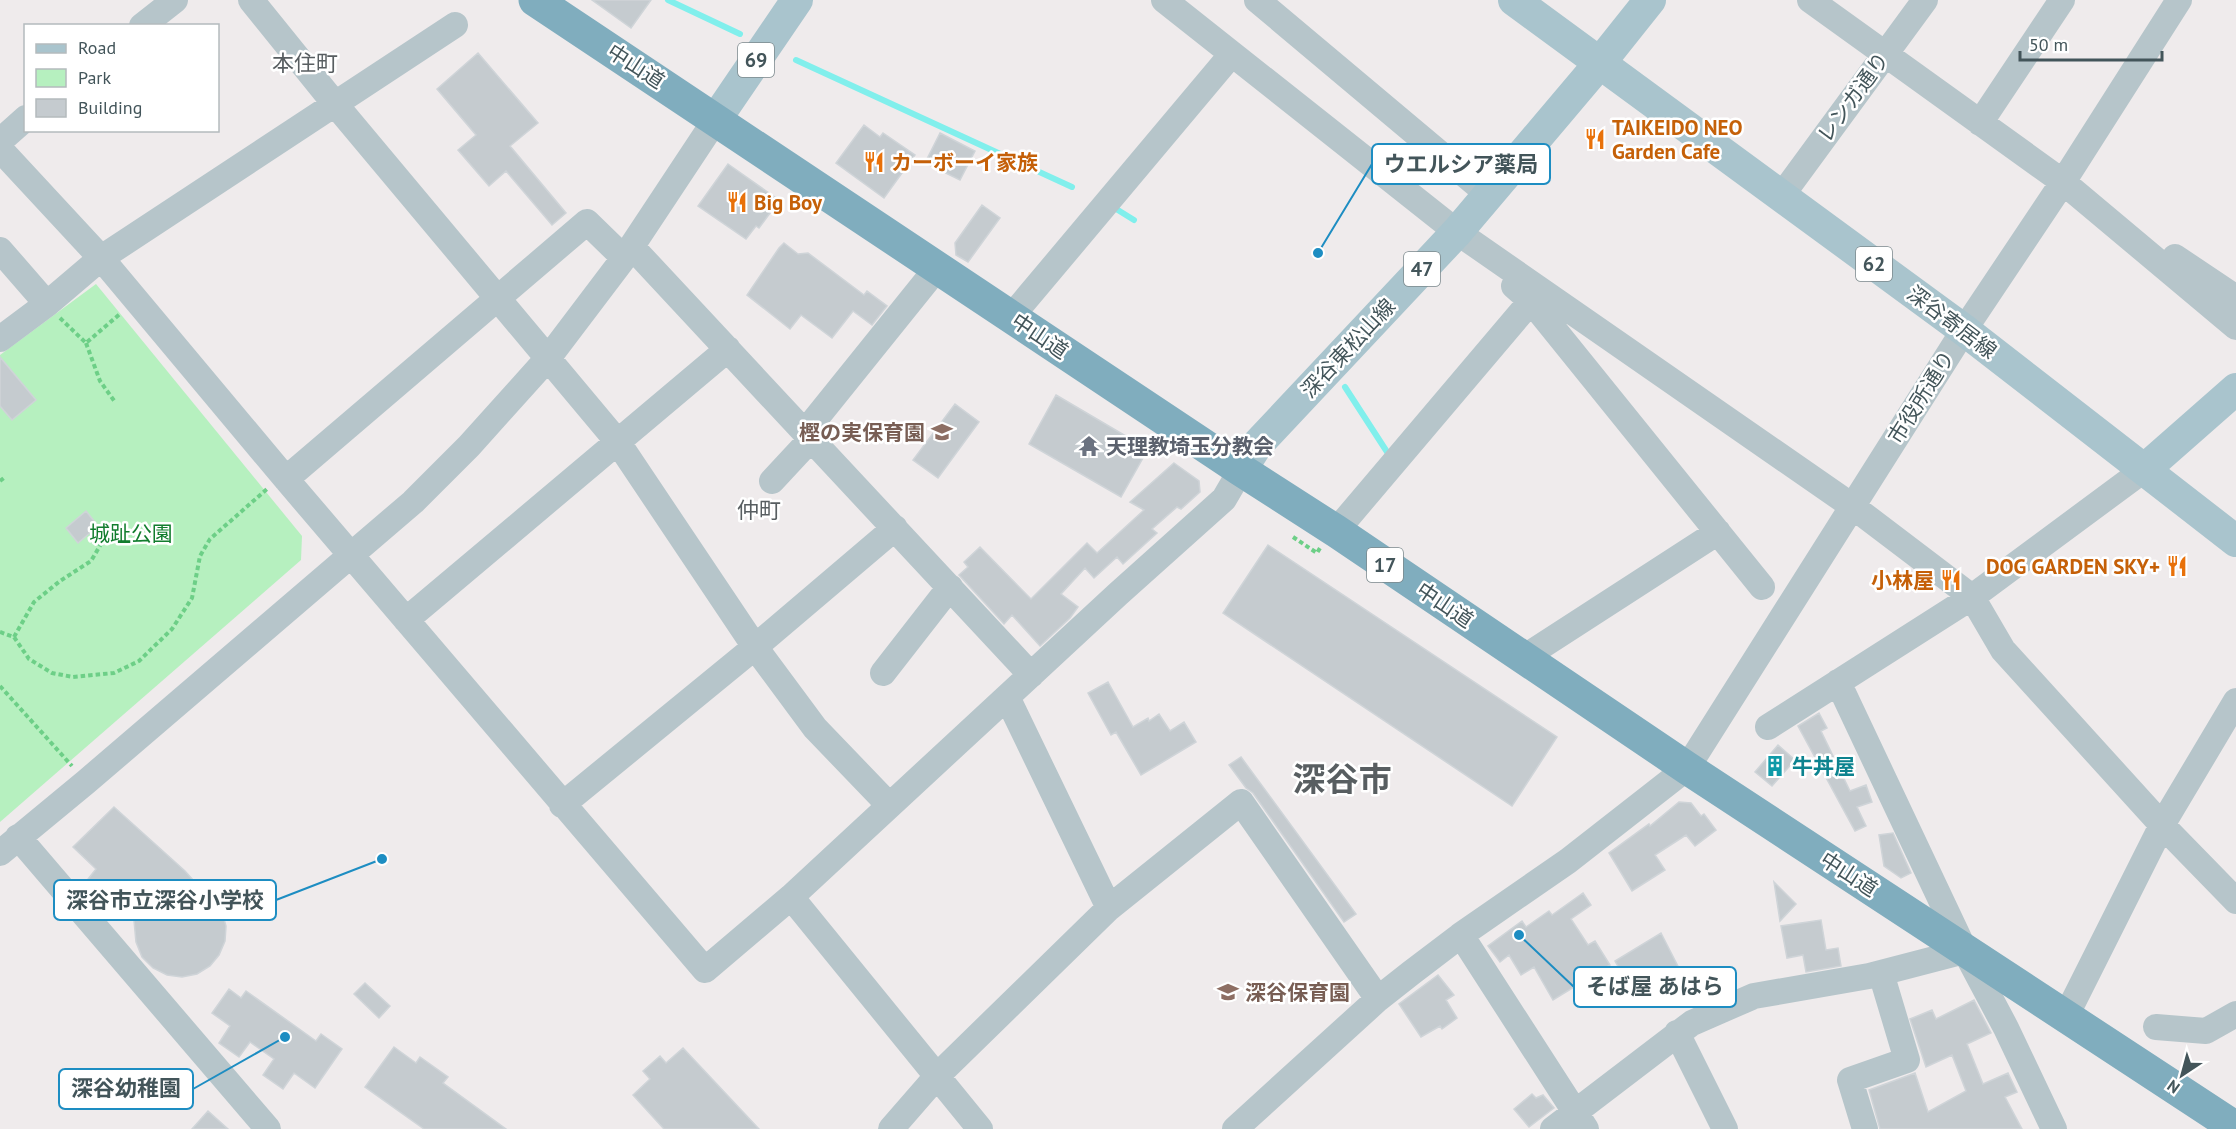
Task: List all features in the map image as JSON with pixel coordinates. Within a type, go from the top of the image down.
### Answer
[{"type":"highway","name":"中山道","points":[[535,0],[1241,470],[1326,542],[1523,658],[2236,1128]]},
{"type":"main road","name":"69","points":[[716,119],[797,0]]},
{"type":"main road","points":[[1514,0],[1599,64]]},
{"type":"main road","name":"深谷東松山線","points":[[1241,470],[1257,445],[1457,232],[1650,0]]},
{"type":"main road","name":"深谷寄居線","points":[[1599,64],[1782,195],[1964,330],[2236,541]]},
{"type":"main road","points":[[2145,469],[2236,389]]},
{"type":"street","points":[[145,24],[175,0]]},
{"type":"street","points":[[251,0],[617,441],[755,647],[814,728],[890,805]]},
{"type":"street","points":[[1164,0],[1457,232],[1852,506],[1972,597],[2003,650],[2162,825],[2236,902]]},
{"type":"street","points":[[1257,0],[1488,194]]},
{"type":"street","points":[[1810,0],[2063,183],[2236,298]]},
{"type":"street","name":"レンガ通り","points":[[1782,195],[1925,0]]},
{"type":"street","points":[[1980,123],[2062,0]]},
{"type":"street","name":"市役所通り","points":[[1688,768],[1964,330],[2063,183],[2179,0]]},
{"type":"street","points":[[0,339],[47,304],[101,258],[455,25]]},
{"type":"street","points":[[1011,317],[1231,55]]},
{"type":"street","points":[[268,1129],[9,845],[86,783],[413,502],[469,446],[549,357],[628,253],[716,119]]},
{"type":"street","points":[[0,141],[24,120]]},
{"type":"street","points":[[0,149],[101,258],[562,805],[705,970],[792,897],[1224,498],[1241,470]]},
{"type":"street","points":[[2063,183],[2236,327]]},
{"type":"street","points":[[284,477],[500,299],[587,222],[628,253],[728,349],[1031,675]]},
{"type":"street","points":[[1457,232],[1531,302],[1762,587]]},
{"type":"street","points":[[0,250],[47,304]]},
{"type":"street","points":[[772,481],[937,268]]},
{"type":"street","points":[[1326,542],[1531,302]]},
{"type":"street","points":[[406,620],[728,349]]},
{"type":"street","points":[[1768,727],[1972,597],[2145,469]]},
{"type":"street","points":[[562,805],[755,647],[895,528]]},
{"type":"street","points":[[1523,658],[1718,532]]},
{"type":"street","points":[[883,672],[950,587]]},
{"type":"street","points":[[1838,682],[1965,951],[2007,1028],[2054,1129]]},
{"type":"street","points":[[1007,697],[1109,908]]},
{"type":"street","points":[[2066,1016],[2162,825],[2236,701]]},
{"type":"street","points":[[1236,1129],[1378,999],[1461,935],[1568,861],[1688,768]]},
{"type":"street","points":[[891,1129],[938,1075],[1109,908],[1241,802],[1378,999]]},
{"type":"street","points":[[792,897],[980,1129]]},
{"type":"street","points":[[1461,935],[1581,1120]]},
{"type":"street","points":[[1553,1129],[1581,1120],[1677,1033],[1692,1023],[1754,996],[1881,973],[1965,951]]},
{"type":"street","points":[[1865,1129],[1850,1080],[1907,1060],[1881,973]]},
{"type":"street","points":[[2156,1027],[2206,1031],[2236,1014]]},
{"type":"street","points":[[1677,1033],[1725,1129]]},
{"type":"path","points":[[86,343],[135,300]]},
{"type":"path","points":[[47,304],[86,343],[100,381],[115,402]]},
{"type":"path","points":[[0,481],[5,477]]},
{"type":"path","points":[[0,632],[14,637],[29,658],[52,673],[73,677],[114,673],[138,661],[172,630],[192,598],[200,556],[210,538],[284,477]]},
{"type":"path","points":[[14,637],[34,602],[60,581],[91,561],[101,544],[104,525]]},
{"type":"path","points":[[1288,533],[1326,542]]},
{"type":"path","points":[[0,686],[86,783]]},
{"type":"green space","name":"城趾公園","points":[[96,284],[302,536],[301,560],[0,822],[0,355]]},
{"type":"building","points":[[592,0],[651,0],[631,28]]},
{"type":"building","points":[[478,53],[538,123],[510,146],[566,213],[552,225],[506,171],[489,186],[458,150],[476,135],[437,89]]},
{"type":"building","name":"カーボーイ家族","points":[[864,125],[880,137],[883,133],[915,155],[884,198],[836,163]]},
{"type":"building","points":[[940,133],[975,151],[960,180],[925,163]]},
{"type":"building","name":"Big Boy","points":[[728,164],[776,198],[767,210],[770,213],[759,228],[756,226],[746,239],[698,206]]},
{"type":"building","points":[[982,205],[1000,218],[968,262],[956,255],[955,243]]},
{"type":"building","points":[[784,243],[798,254],[808,253],[864,295],[867,291],[887,306],[872,325],[853,311],[832,338],[801,315],[790,329],[747,295]]},
{"type":"building","points":[[0,357],[36,400],[12,420],[0,406]]},
{"type":"building","name":"天理教埼玉分教会","points":[[1056,395],[1148,449],[1121,497],[1029,444]]},
{"type":"building","points":[[955,404],[979,422],[938,478],[913,460]]},
{"type":"building","points":[[1174,463],[1199,481],[1200,492],[1181,509],[1177,507],[1152,529],[1157,533],[1123,564],[1117,557],[1094,578],[1085,568],[1061,594],[1078,607],[1070,618],[1040,646],[1012,615],[1004,624],[959,575],[968,567],[964,562],[980,547],[1031,599],[1087,543],[1097,553],[1144,510],[1130,502]]},
{"type":"building","points":[[86,511],[98,526],[78,543],[66,528]]},
{"type":"building","points":[[1268,545],[1557,737],[1512,806],[1223,613]]},
{"type":"building","points":[[1108,682],[1133,727],[1159,714],[1170,731],[1184,722],[1196,742],[1141,775],[1116,732],[1111,735],[1088,693]]},
{"type":"building","points":[[1819,713],[1827,728],[1821,731],[1850,791],[1866,785],[1872,802],[1857,807],[1866,826],[1855,831],[1798,726]]},
{"type":"building","name":"牛丼屋","points":[[1778,745],[1795,760],[1772,786],[1755,772]]},
{"type":"building","points":[[1241,757],[1356,914],[1344,922],[1253,793],[1246,788],[1229,765]]},
{"type":"building","points":[[1679,802],[1691,803],[1701,816],[1704,814],[1716,830],[1695,846],[1686,835],[1655,855],[1665,870],[1632,891],[1609,853],[1649,824],[1650,826]]},
{"type":"building","points":[[114,807],[185,871],[214,900],[222,912],[226,926],[225,941],[219,955],[210,966],[197,974],[182,977],[167,975],[153,968],[142,957],[136,942],[132,899],[109,920],[81,888],[96,869],[73,847]]},
{"type":"building","points":[[1893,833],[1911,873],[1901,878],[1884,866],[1879,835]]},
{"type":"building","points":[[1774,882],[1796,904],[1780,921]]},
{"type":"building","points":[[1583,893],[1591,905],[1571,919],[1588,945],[1595,941],[1610,965],[1553,1000],[1534,967],[1521,975],[1509,955],[1500,962],[1488,946],[1522,921],[1526,927],[1549,911],[1552,915]]},
{"type":"building","points":[[1821,920],[1826,950],[1838,948],[1841,966],[1806,972],[1803,955],[1787,958],[1781,926]]},
{"type":"building","points":[[1661,933],[1685,980],[1640,1006],[1615,961]]},
{"type":"building","points":[[1438,975],[1454,995],[1446,1000],[1457,1018],[1442,1029],[1440,1026],[1421,1037],[1399,1004]]},
{"type":"building","points":[[365,983],[390,1006],[379,1018],[354,994]]},
{"type":"building","points":[[229,989],[241,998],[246,991],[316,1041],[321,1034],[342,1049],[315,1088],[294,1073],[283,1089],[263,1075],[274,1059],[250,1042],[239,1057],[219,1043],[230,1026],[212,1013]]},
{"type":"building","points":[[1974,1000],[1991,1033],[1967,1044],[1983,1084],[2008,1073],[2017,1092],[2005,1097],[2022,1129],[1880,1129],[1869,1090],[1915,1073],[1928,1112],[1966,1091],[1952,1055],[1926,1067],[1910,1019],[1932,1010],[1936,1019]]},
{"type":"building","points":[[394,1047],[416,1063],[420,1057],[448,1077],[443,1083],[506,1129],[424,1129],[365,1087]]},
{"type":"building","points":[[683,1048],[759,1129],[664,1129],[633,1095],[650,1079],[643,1071],[660,1056],[666,1063]]},
{"type":"building","points":[[1532,1094],[1536,1098],[1543,1095],[1554,1108],[1529,1127],[1514,1109]]},
{"type":"building","points":[[208,1111],[228,1129],[192,1129]]},
{"type":"waterway","points":[[668,0],[740,34]]},
{"type":"waterway","points":[[796,60],[1072,187]]},
{"type":"waterway","points":[[1113,207],[1134,220]]},
{"type":"waterway","points":[[1345,387],[1389,455]]},
{"type":"place","name":"TAIKEIDO NEO Garden Cafe","points":[[1595,139]]},
{"type":"place","name":"カーボーイ家族","points":[[874,162]]},
{"type":"place","name":"Big Boy","points":[[737,202]]},
{"type":"place","name":"ウエルシア薬局","points":[[1318,253]]},
{"type":"place","name":"樫の実保育園","points":[[942,432]]},
{"type":"place","name":"天理教埼玉分教会","points":[[1089,446]]},
{"type":"place","name":"DOG GARDEN SKY+","points":[[2177,566]]},
{"type":"place","name":"小林屋","points":[[1951,580]]},
{"type":"place","name":"牛丼屋","points":[[1775,766]]},
{"type":"place","name":"深谷市立深谷小学校","points":[[382,859]]},
{"type":"place","name":"そば屋 あはら","points":[[1519,935]]},
{"type":"place","name":"深谷保育園","points":[[1228,992]]},
{"type":"place","name":"深谷幼稚園","points":[[285,1037]]},
{"type":"district","name":"本住町","points":[[305,63]]},
{"type":"district","name":"仲町","points":[[759,510]]},
{"type":"district","name":"深谷市","points":[[1342,778]]}]
